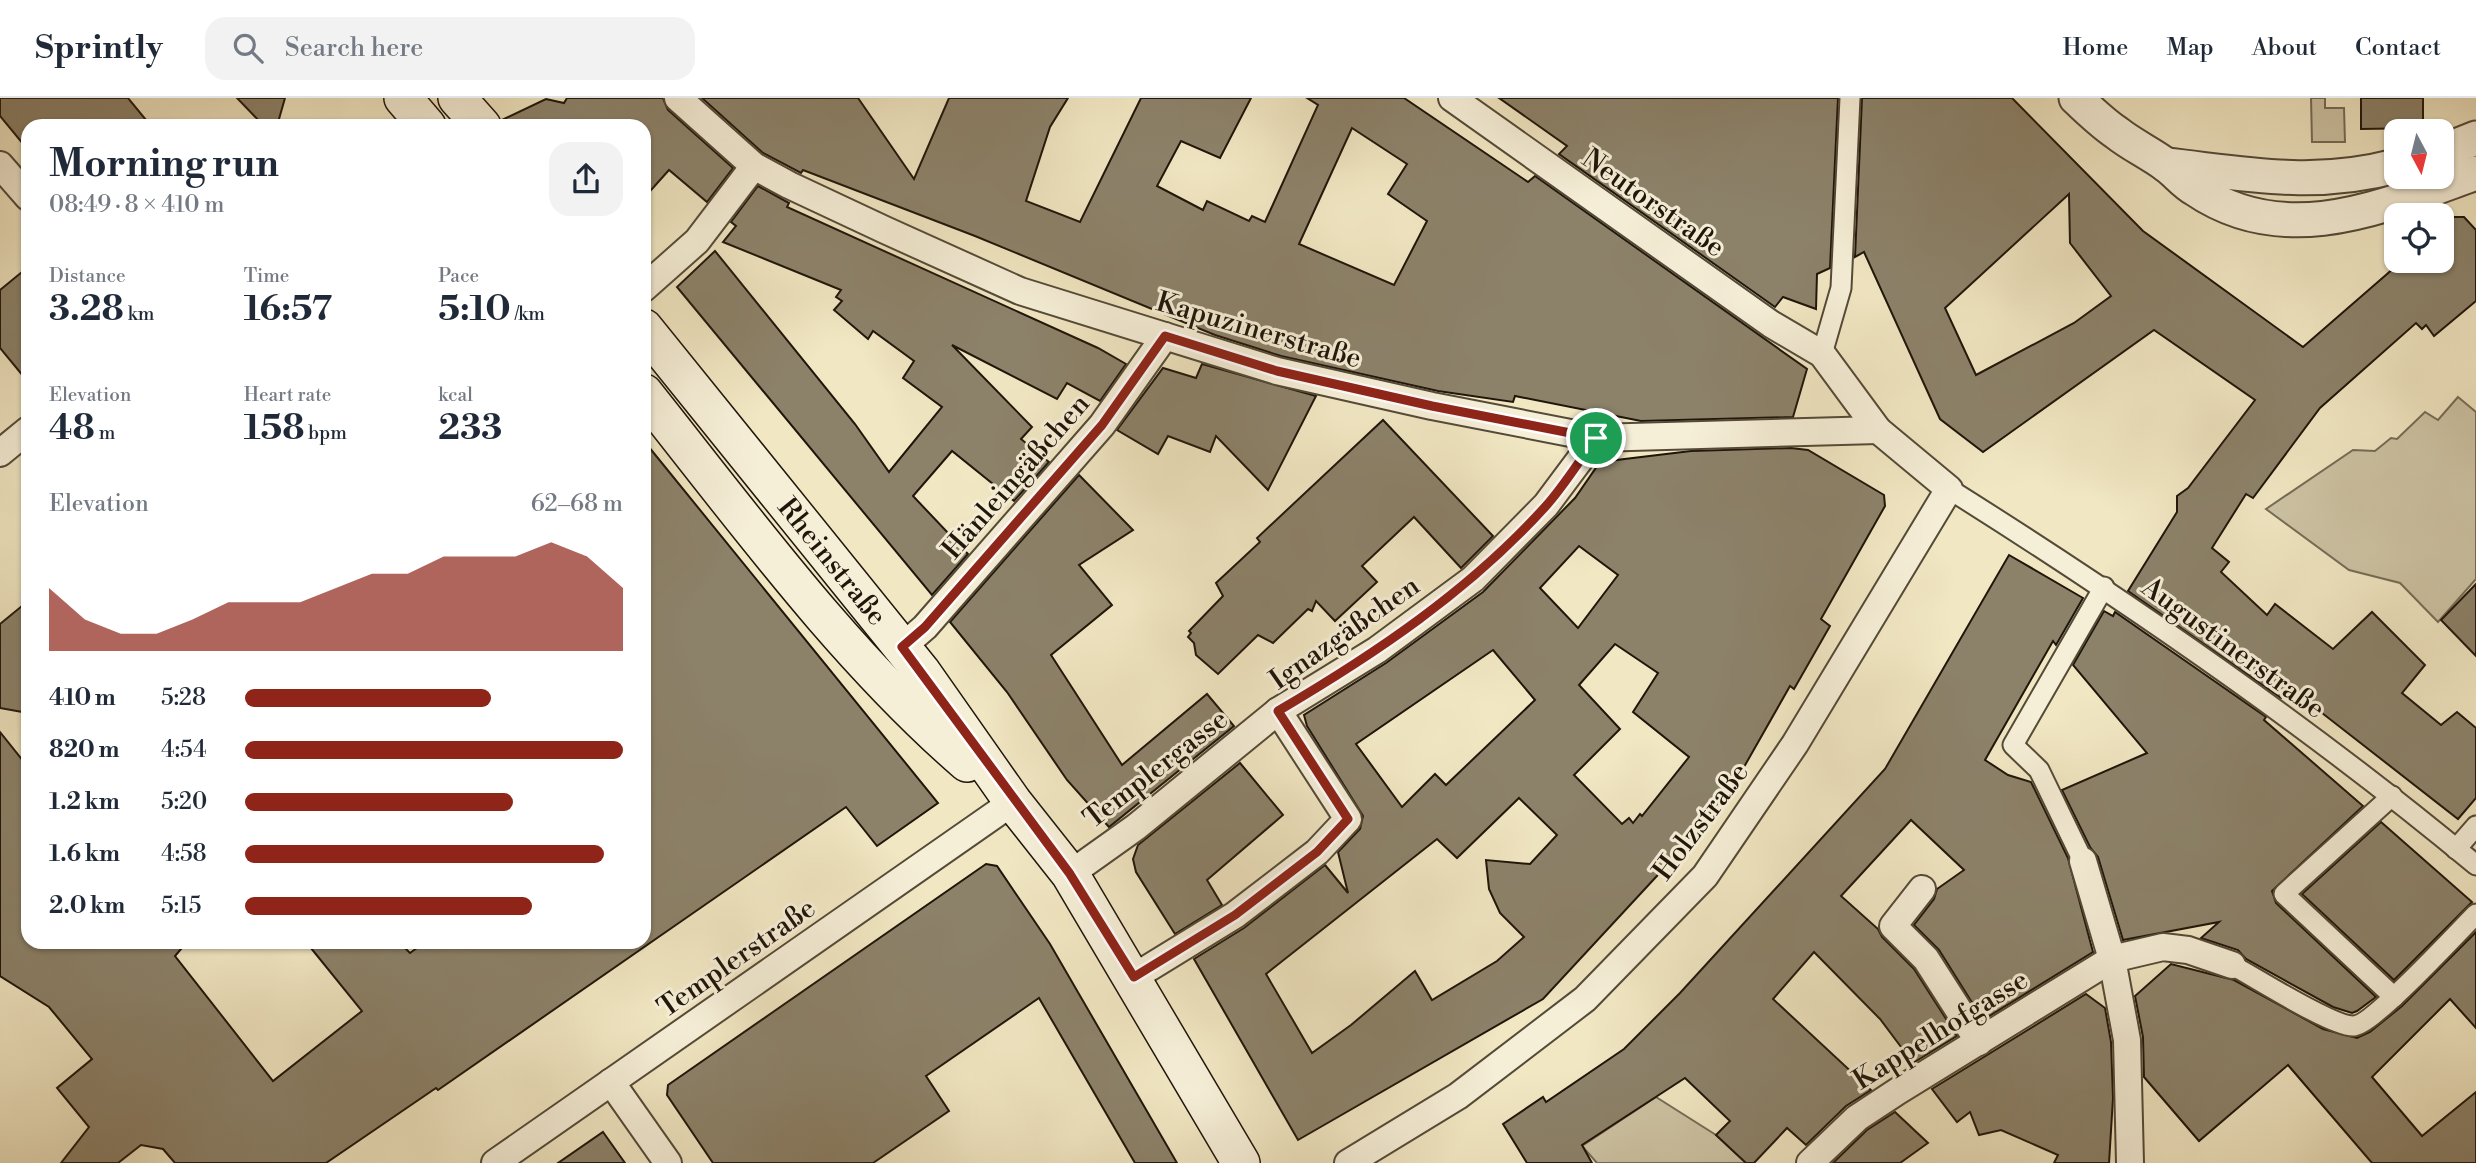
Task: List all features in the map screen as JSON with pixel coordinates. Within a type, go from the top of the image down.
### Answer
[{"type":"main road","points":[[402,98],[422,119]]},
{"type":"main road","name":"Rheinstraße","points":[[651,337],[902,647],[1013,802],[1070,874],[1134,977],[1241,1163]]},
{"type":"main road","name":"Rheinstraße","points":[[651,402],[842,636],[909,709],[1013,802]]},
{"type":"street","name":"Kapuzinerstraße","points":[[678,98],[754,166],[789,185],[1020,291],[1277,371],[1432,406],[1596,438],[1878,430]]},
{"type":"street","name":"Neutorstraße","points":[[1452,98],[1771,324],[1822,354]]},
{"type":"street","points":[[1850,98],[1841,288],[1822,354],[1878,430],[1949,489]]},
{"type":"street","points":[[2076,98],[2115,132],[2166,165],[2195,190],[2234,210],[2274,219],[2308,220],[2359,214],[2466,163]]},
{"type":"street","points":[[445,119],[467,109]]},
{"type":"street","points":[[0,165],[21,189]]},
{"type":"street","points":[[2166,165],[2300,180],[2360,175],[2384,169]]},
{"type":"street","points":[[651,282],[697,241],[754,166]]},
{"type":"street","name":"Hänleingäßchen","points":[[902,647],[934,617],[1102,425],[1165,336]]},
{"type":"street","points":[[0,453],[21,436]]},
{"type":"street","name":"Ignazgäßchen","points":[[1134,977],[1235,915],[1317,852],[1348,819],[1278,711],[1377,650],[1473,579],[1546,505],[1596,438]]},
{"type":"street","name":"Augustinerstraße","points":[[1949,489],[2104,587],[2392,796],[2476,865]]},
{"type":"street","name":"Holzstraße","points":[[1348,1163],[1458,1096],[1585,999],[1705,876],[1795,744],[1949,489]]},
{"type":"street","points":[[2104,587],[2013,745],[2039,770],[2083,861],[2112,960],[2127,1041],[2130,1163]]},
{"type":"street","name":"Templergasse","points":[[1070,874],[1136,827],[1278,711]]},
{"type":"street","points":[[2392,796],[2284,894],[2394,997]]},
{"type":"street","name":"Templerstraße","points":[[495,1163],[1013,802]]},
{"type":"street","points":[[2456,849],[2476,827]]},
{"type":"street","points":[[1922,888],[1893,926],[1926,959],[1979,1042]]},
{"type":"street","points":[[2232,965],[2327,1016],[2354,1027],[2364,1023],[2394,997],[2476,914]]},
{"type":"street","name":"Kappelhofgasse","points":[[1810,1163],[1857,1118],[2112,960],[2163,947],[2188,950],[2232,965]]},
{"type":"street","points":[[611,1082],[668,1163]]},
{"type":"shaded area","points":[[2311,98],[2325,98],[2325,108],[2344,108],[2345,142],[2312,142]]},
{"type":"shaded area","points":[[2458,397],[2476,412],[2476,579],[2438,622],[2400,583],[2349,570],[2266,509],[2353,450],[2375,451],[2391,438],[2397,439],[2425,412],[2438,420]]},
{"type":"shaded area","points":[[1656,1097],[1716,1135],[1746,1163],[1597,1163],[1582,1146]]},
{"type":"building","points":[[0,98],[128,98],[145,119],[21,119],[21,142],[0,116]]},
{"type":"building","points":[[237,98],[285,98],[279,119],[257,119]]},
{"type":"building","points":[[567,98],[663,98],[668,110],[733,168],[707,202],[669,170],[651,190],[651,119],[504,119],[546,99],[564,103]]},
{"type":"building","points":[[702,98],[858,98],[914,179],[949,98],[1068,98],[1050,127],[1026,201],[1080,222],[1141,98],[1251,98],[1220,158],[1181,141],[1157,186],[1203,210],[1207,201],[1249,221],[1252,216],[1265,222],[1318,105],[1307,98],[1404,98],[1528,182],[1535,176],[1807,369],[1793,417],[1641,421],[1515,396],[1513,402],[1438,391],[1281,356],[1215,335],[975,236],[803,170],[801,173],[763,153]],"holes":[[[1352,128],[1407,164],[1388,194],[1427,221],[1394,285],[1299,244]]]},
{"type":"building","points":[[1499,98],[1838,98],[1830,268],[1817,274],[1816,309],[1783,297],[1775,307],[1559,154],[1567,146]]},
{"type":"building","points":[[1862,98],[2012,98],[2143,231],[2303,347],[2388,273],[2454,273],[2454,217],[2464,217],[2476,230],[2476,301],[2434,336],[2426,325],[2422,329],[2416,323],[2320,408],[2253,498],[2246,494],[2212,548],[2229,562],[2221,572],[2267,615],[2275,604],[2333,649],[2372,612],[2425,665],[2402,693],[2441,725],[2457,712],[2476,728],[2476,798],[2458,819],[2290,688],[2281,698],[2128,591],[2177,512],[2177,496],[2188,488],[2255,400],[2154,330],[1983,452],[1940,419],[1864,252],[1855,257]],"holes":[[[2069,194],[2070,243],[2111,296],[2074,323],[1976,375],[1945,308]]]},
{"type":"building","points":[[2361,98],[2423,98],[2423,119],[2384,119],[2384,129],[2361,129]]},
{"type":"building","points":[[758,186],[789,203],[787,207],[1098,348],[1126,364],[1100,401],[1067,383],[1057,399],[952,345],[1032,427],[1021,439],[1049,462],[1014,501],[952,451],[913,496],[968,554],[932,595],[677,287],[715,251],[855,424],[889,472],[942,407],[903,378],[914,361],[873,331],[868,339],[834,310],[842,301],[836,297],[841,290],[723,242],[736,226],[731,222]]},
{"type":"building","points":[[21,273],[21,374],[0,348],[0,290]]},
{"type":"building","points":[[1202,364],[1316,396],[1268,490],[1216,436],[1210,452],[1168,436],[1158,454],[1117,430],[1163,368],[1196,378]]},
{"type":"building","points":[[1383,420],[1493,536],[1461,568],[1414,517],[1362,566],[1377,582],[1335,621],[1316,601],[1312,611],[1308,609],[1273,643],[1258,635],[1218,674],[1196,655],[1194,643],[1188,637],[1191,633],[1189,631],[1223,596],[1216,583],[1260,542],[1257,538]]},
{"type":"building","points":[[1791,448],[1808,450],[1884,495],[1885,506],[1821,619],[1830,626],[1794,689],[1790,686],[1744,767],[1693,837],[1543,999],[1298,1140],[1194,959],[1244,928],[1325,865],[1348,893],[1338,852],[1360,829],[1363,816],[1307,726],[1304,715],[1386,663],[1483,592],[1575,498],[1600,462],[1691,451]],"holes":[[[1579,546],[1618,575],[1578,628],[1540,588]],[[1615,644],[1658,673],[1633,712],[1689,757],[1642,816],[1640,814],[1633,823],[1629,818],[1622,824],[1574,775],[1620,729],[1579,685]],[[1493,650],[1535,700],[1446,785],[1435,774],[1402,807],[1356,744]],[[1519,798],[1557,835],[1530,864],[1486,860],[1489,889],[1500,913],[1524,937],[1497,961],[1432,1000],[1415,971],[1351,1025],[1312,1053],[1266,974],[1437,839],[1457,858]]]},
{"type":"building","points":[[651,450],[938,803],[877,846],[846,807],[651,942]]},
{"type":"building","points":[[1079,475],[1133,530],[1079,565],[1112,605],[1051,655],[1122,765],[1207,694],[1234,726],[1109,827],[1067,780],[1007,692],[950,622]]},
{"type":"building","points":[[2009,555],[2083,598],[2056,645],[2053,641],[1985,760],[2008,775],[2031,782],[2068,858],[2093,952],[1983,1020],[1939,950],[1914,925],[1934,899],[1937,889],[1964,870],[1911,820],[1841,896],[1878,929],[1882,937],[1914,969],[1957,1036],[1913,1063],[1880,1019],[1814,952],[1773,999],[1871,1090],[1846,1106],[1806,1145],[1787,1128],[1754,1163],[1746,1163],[1716,1135],[1730,1121],[1685,1078],[1582,1145],[1592,1163],[1527,1163],[1503,1124],[1543,1097],[1546,1102],[1624,1049],[1680,993],[1885,769]]},
{"type":"building","points":[[2476,584],[2476,656],[2441,620]]},
{"type":"building","points":[[21,607],[21,712],[0,708],[0,624]]},
{"type":"building","points":[[2104,611],[2113,616],[2115,612],[2266,717],[2264,720],[2363,806],[2272,891],[2276,903],[2376,997],[2357,1011],[2352,1013],[2333,1007],[2246,959],[2238,950],[2201,938],[2219,922],[2123,940],[2098,857],[2090,847],[2062,790],[2147,753],[2073,665]]},
{"type":"building","points":[[0,732],[21,758],[21,949],[181,949],[175,956],[273,1081],[362,1011],[312,949],[406,949],[410,953],[415,949],[641,949],[438,1090],[436,1088],[326,1163],[175,1163],[163,1149],[141,1145],[118,1163],[61,1163],[89,1127],[57,1088],[92,1059],[49,1007],[0,976]]},
{"type":"building","points":[[1240,763],[1283,815],[1207,880],[1222,905],[1175,934],[1136,872],[1133,859],[1138,845]]},
{"type":"building","points":[[2381,822],[2472,902],[2394,980],[2302,894]]},
{"type":"building","points":[[986,864],[997,866],[1050,944],[1177,1163],[1135,1163],[1039,998],[926,1076],[949,1111],[873,1163],[713,1163],[667,1095],[668,1085]]},
{"type":"building","points":[[2476,932],[2476,1028],[2450,999],[2372,1077],[2422,1136],[2476,1092],[2476,1163],[2372,1163],[2288,1065],[2199,1141],[2144,1077],[2143,1037],[2135,996],[2171,964],[2234,980],[2323,1029],[2357,1038],[2370,1032],[2402,1006]]},
{"type":"building","points":[[2086,994],[2105,1008],[2111,1042],[2113,1098],[2109,1163],[2054,1163],[2058,1155],[2001,1130],[1979,1135],[1970,1112],[1957,1122],[1932,1089]]},
{"type":"building","points":[[1895,1112],[1928,1143],[1900,1163],[1833,1163],[1867,1130]]},
{"type":"building","points":[[603,1132],[625,1163],[558,1163]]},
{"type":"route","points":[[1165,336],[1277,371],[1432,406],[1596,438],[1546,505],[1473,579],[1377,650],[1278,711],[1348,819],[1317,852],[1235,915],[1174,955],[1134,977],[1070,874],[1013,802],[902,647],[925,627],[1102,425],[1165,336]]}]
